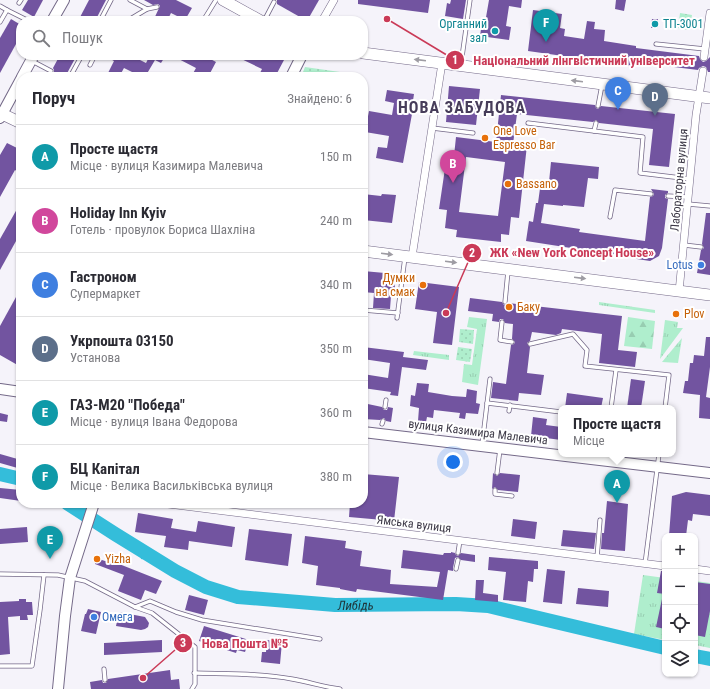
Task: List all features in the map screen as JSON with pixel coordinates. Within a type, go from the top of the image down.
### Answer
[{"type":"main road","points":[[55,16],[64,0]]},
{"type":"main road","points":[[223,0],[253,16]]},
{"type":"main road","points":[[368,54],[704,97]]},
{"type":"main road","points":[[25,72],[32,60]]},
{"type":"main road","points":[[293,72],[299,60]]},
{"type":"main road","points":[[16,89],[1,115],[16,121]]},
{"type":"main road","points":[[368,252],[710,295]]},
{"type":"main road","points":[[0,390],[16,392]]},
{"type":"main road","name":"вулиця Казимира Малевича","points":[[368,433],[558,455]]},
{"type":"main road","name":"вулиця Казимира Малевича","points":[[574,457],[710,473]]},
{"type":"main road","points":[[58,689],[70,578],[93,508]]},
{"type":"street","points":[[325,16],[334,0]]},
{"type":"street","points":[[706,49],[710,13]]},
{"type":"street","points":[[408,256],[432,128],[442,63]]},
{"type":"street","name":"Лабораторна вулиця","points":[[679,292],[690,179],[704,97],[703,71]]},
{"type":"street","name":"Ямська вулиця","points":[[201,508],[662,566]]},
{"type":"street","points":[[698,570],[710,571]]},
{"type":"lane","points":[[103,16],[111,0]]},
{"type":"lane","points":[[130,0],[147,9]]},
{"type":"lane","points":[[206,16],[216,0]]},
{"type":"lane","points":[[460,65],[470,0]]},
{"type":"lane","points":[[266,16],[274,2]]},
{"type":"lane","points":[[0,6],[19,16]]},
{"type":"lane","points":[[135,16],[147,9],[157,7]]},
{"type":"lane","points":[[0,22],[7,10]]},
{"type":"lane","points":[[656,44],[706,49]]},
{"type":"lane","points":[[36,60],[51,71]]},
{"type":"lane","points":[[73,72],[79,60]]},
{"type":"lane","points":[[90,65],[92,60]]},
{"type":"lane","points":[[598,106],[602,84]]},
{"type":"lane","points":[[528,123],[643,137],[640,173],[690,179]]},
{"type":"lane","points":[[594,131],[596,123]]},
{"type":"lane","points":[[432,128],[473,133]]},
{"type":"lane","points":[[610,218],[615,190],[651,194]]},
{"type":"lane","points":[[668,196],[710,206]]},
{"type":"lane","points":[[684,245],[701,247]]},
{"type":"lane","points":[[397,318],[408,256]]},
{"type":"lane","points":[[505,302],[509,269]]},
{"type":"lane","points":[[368,310],[398,313]]},
{"type":"lane","points":[[502,322],[500,340],[512,342]]},
{"type":"lane","points":[[530,344],[573,334],[587,350],[585,366],[669,375],[665,405]]},
{"type":"lane","points":[[611,405],[616,370]]},
{"type":"lane","points":[[482,446],[490,379]]},
{"type":"lane","points":[[385,407],[386,400]]},
{"type":"lane","points":[[487,403],[558,412]]},
{"type":"lane","points":[[509,411],[510,405]]},
{"type":"lane","points":[[497,473],[500,448]]},
{"type":"lane","points":[[645,564],[659,457]]},
{"type":"lane","points":[[495,490],[494,494],[512,496]]},
{"type":"lane","points":[[597,558],[600,520]]},
{"type":"lane","points":[[458,553],[460,540]]},
{"type":"lane","points":[[456,569],[458,560]]},
{"type":"lane","points":[[0,574],[58,575],[70,578],[85,582],[135,607],[152,613],[195,647],[194,684],[192,689]]},
{"type":"lane","points":[[0,666],[32,666],[44,575]]},
{"type":"lane","points":[[135,607],[150,601],[176,612],[202,620],[320,640]]},
{"type":"lane","points":[[104,669],[105,680]]},
{"type":"lane","points":[[194,673],[292,679],[324,687],[340,689]]},
{"type":"green space","points":[[680,13],[692,15],[689,30],[678,28]]},
{"type":"green space","points":[[305,67],[340,72],[303,72]]},
{"type":"green space","points":[[599,302],[655,310],[655,313],[599,305]]},
{"type":"green space","points":[[469,317],[487,319],[478,385],[462,382],[464,364],[472,365],[477,329],[467,327]]},
{"type":"green space","points":[[628,317],[655,321],[652,349],[624,346]]},
{"type":"green space","points":[[665,320],[678,322],[677,328],[683,328],[660,359]]},
{"type":"green space","points":[[460,329],[474,330],[473,344],[459,342]]},
{"type":"green space","points":[[682,338],[678,363],[662,362]]},
{"type":"green space","points":[[458,347],[472,349],[470,362],[456,360]]},
{"type":"green space","points":[[414,351],[449,355],[449,360],[413,355]]},
{"type":"green space","points":[[643,575],[662,578],[662,639],[634,634]]},
{"type":"green space","points":[[698,581],[710,583],[710,648],[698,646]]},
{"type":"building","points":[[28,0],[43,0],[35,16],[22,10]]},
{"type":"building","points":[[89,0],[106,0],[98,16],[81,16]]},
{"type":"building","points":[[144,0],[176,0],[192,8],[187,16],[177,16],[171,13],[170,16],[155,16],[160,6],[158,4],[153,5]]},
{"type":"building","points":[[277,0],[319,0],[310,16],[298,16],[277,4]]},
{"type":"building","points":[[358,0],[430,0],[428,13],[358,4]]},
{"type":"building","points":[[451,0],[466,0],[463,19],[445,16],[447,3],[450,4]]},
{"type":"building","points":[[489,0],[522,0],[521,8],[509,6],[506,26],[511,27],[509,40],[480,36],[482,22],[485,23]]},
{"type":"building","points":[[616,0],[626,0],[624,11],[615,9]]},
{"type":"building","points":[[533,10],[562,14],[560,28],[565,29],[564,36],[584,39],[587,21],[595,22],[594,29],[605,30],[604,41],[636,46],[636,48],[699,56],[703,62],[710,57],[710,72],[708,72],[706,67],[703,66],[698,70],[634,62],[633,66],[528,51]]},
{"type":"building","points":[[11,19],[16,22],[16,44],[0,73],[0,38]]},
{"type":"building","name":"ТП-3001","points":[[652,19],[658,19],[657,28],[651,28]]},
{"type":"building","points":[[57,60],[74,60],[68,72],[54,72],[53,68]]},
{"type":"building","points":[[112,60],[140,60],[146,63],[148,60],[155,60],[148,72],[132,72],[124,68],[122,72],[108,72],[114,61]]},
{"type":"building","points":[[155,60],[163,60],[161,63]]},
{"type":"building","points":[[181,60],[212,60],[216,62],[211,72],[194,72],[196,68]]},
{"type":"building","points":[[243,60],[284,60],[278,72],[260,72],[262,69]]},
{"type":"building","points":[[449,86],[480,89],[476,125],[446,122]]},
{"type":"building","points":[[387,90],[414,94],[403,163],[376,158],[378,147],[387,148],[389,136],[368,132],[369,111],[392,115],[394,103],[385,101]]},
{"type":"building","points":[[501,95],[595,105],[598,109],[601,106],[675,114],[669,167],[649,165],[653,129],[599,123],[596,120],[593,122],[517,114],[513,144],[527,145],[519,218],[511,217],[509,235],[501,234],[501,242],[456,237],[457,230],[445,228],[447,210],[439,209],[447,155],[454,156],[456,137],[496,142]],"holes":[[[466,157],[505,162],[498,216],[459,212]]]},
{"type":"building","points":[[7,143],[16,148],[16,171],[15,170],[0,197],[0,155]]},
{"type":"building","points":[[551,162],[599,167],[598,179],[588,178],[584,207],[544,204],[541,223],[580,229],[579,232],[645,241],[650,197],[654,194],[651,189],[668,191],[665,195],[665,198],[668,199],[662,248],[659,256],[650,261],[526,241],[529,221],[533,222],[536,203],[538,203],[541,181],[549,182]]},
{"type":"building","points":[[382,194],[396,195],[392,223],[368,221],[368,195],[381,196]]},
{"type":"building","points":[[16,211],[16,241],[0,270],[0,239]]},
{"type":"building","points":[[706,213],[710,213],[710,275],[697,273],[701,250],[704,248],[702,244]]},
{"type":"building","points":[[368,271],[385,273],[393,279],[395,287],[391,296],[390,309],[373,308],[374,293],[368,292]]},
{"type":"building","points":[[419,282],[459,287],[452,345],[433,343],[437,312],[415,309]]},
{"type":"building","points":[[16,297],[16,364],[0,355],[0,326]]},
{"type":"building","points":[[470,298],[502,302],[504,305],[508,303],[622,316],[618,350],[637,352],[635,367],[599,363],[602,334],[562,329],[561,333],[556,335],[532,332],[530,341],[527,343],[530,347],[527,373],[544,375],[541,395],[519,393],[518,401],[491,398],[493,382],[506,384],[511,345],[515,342],[512,339],[513,324],[505,323],[503,319],[500,319],[499,322],[492,321],[493,314],[468,311]]},
{"type":"building","points":[[706,337],[710,337],[710,367],[706,397],[710,398],[710,419],[699,418],[700,395],[683,393],[685,381],[688,381],[690,363],[693,363],[694,355],[704,356]]},
{"type":"building","points":[[368,348],[404,352],[403,357],[428,360],[426,370],[402,367],[398,396],[390,395],[391,392],[368,389],[368,375],[388,378],[390,363],[368,360]]},
{"type":"building","points":[[631,379],[645,381],[641,405],[627,405]]},
{"type":"building","points":[[417,383],[429,384],[428,392],[452,396],[466,397],[467,389],[477,391],[476,403],[480,404],[478,414],[466,413],[465,419],[459,418],[460,413],[434,410],[433,418],[427,417],[426,422],[418,421],[419,408],[410,406],[411,395],[415,396]]},
{"type":"building","points":[[567,393],[603,398],[602,405],[565,405]]},
{"type":"building","points":[[368,404],[382,407],[384,410],[387,410],[388,407],[393,408],[391,422],[386,421],[384,418],[380,420],[368,419]]},
{"type":"building","points":[[0,413],[8,415],[7,422],[0,421]]},
{"type":"building","points":[[533,417],[547,419],[546,425],[558,427],[558,440],[531,436]]},
{"type":"building","points":[[0,454],[16,459],[16,468],[0,463]]},
{"type":"building","points":[[493,473],[497,476],[500,473],[520,475],[518,492],[498,490],[495,487],[492,489]]},
{"type":"building","points":[[368,474],[399,477],[394,521],[349,517],[350,508],[368,508]]},
{"type":"building","points":[[0,488],[16,490],[16,500],[0,498]]},
{"type":"building","points":[[686,492],[710,495],[710,516],[693,514],[692,521],[688,520],[686,533],[669,533],[672,496]]},
{"type":"building","points":[[607,501],[628,504],[625,551],[601,549]]},
{"type":"building","points":[[138,513],[173,519],[171,528],[196,532],[198,521],[235,527],[232,547],[189,541],[188,550],[164,547],[166,536],[135,532]]},
{"type":"building","points":[[513,519],[537,522],[535,539],[511,536]]},
{"type":"building","points":[[27,527],[28,542],[0,544],[0,529]]},
{"type":"building","points":[[249,529],[292,534],[288,566],[245,560]]},
{"type":"building","points":[[563,530],[596,533],[594,549],[561,546]]},
{"type":"building","points":[[305,536],[346,541],[345,548],[362,551],[360,566],[391,570],[390,584],[437,587],[440,572],[401,568],[403,550],[443,555],[444,553],[451,552],[458,556],[461,553],[475,555],[475,562],[461,560],[458,557],[455,558],[453,571],[448,570],[443,600],[357,589],[356,592],[316,585],[318,566],[302,563]]},
{"type":"building","points":[[489,557],[538,561],[538,569],[534,569],[533,582],[528,581],[526,602],[503,600],[506,572],[488,570]]},
{"type":"building","points":[[96,558],[108,562],[109,560],[162,581],[156,594],[145,590],[141,600],[118,591],[124,575],[95,564]]},
{"type":"building","points":[[547,569],[565,571],[562,604],[543,602]]},
{"type":"building","points":[[661,571],[662,571],[662,594],[657,593]]},
{"type":"building","points":[[476,580],[484,580],[483,593],[498,595],[498,602],[475,600]]},
{"type":"building","points":[[698,582],[710,584],[710,611],[705,637],[698,636]]},
{"type":"building","points":[[578,588],[609,591],[608,607],[576,604]]},
{"type":"building","points":[[189,595],[208,600],[204,615],[185,610]]},
{"type":"building","points":[[19,599],[26,599],[26,602],[32,602],[33,615],[27,615],[28,620],[20,620],[20,616],[8,617],[10,654],[0,655],[0,602],[19,601]]},
{"type":"building","points":[[662,599],[662,628],[656,627]]},
{"type":"building","points":[[88,609],[101,612],[96,634],[81,631],[85,614]]},
{"type":"building","points":[[119,612],[145,617],[149,623],[148,627],[141,630],[116,626]]},
{"type":"building","points":[[204,626],[249,640],[245,652],[237,650],[236,653],[199,641]]},
{"type":"building","points":[[162,640],[162,652],[104,655],[104,643]]},
{"type":"building","points":[[267,640],[282,642],[280,664],[261,662],[262,652],[266,652]]},
{"type":"building","points":[[170,670],[171,680],[179,679],[180,689],[91,689],[90,682],[102,680],[103,683],[106,683],[108,679]]},
{"type":"waterway","name":"Либідь","points":[[0,474],[16,478]]},
{"type":"waterway","name":"Либідь","points":[[75,508],[175,571],[206,587],[238,597],[335,605],[456,604],[488,606],[662,647]]},
{"type":"waterway","name":"Либідь","points":[[142,558],[143,551]]},
{"type":"waterway","name":"Либідь","points":[[698,657],[710,659]]},
{"type":"place","name":"Національний лінгвістичний університет","points":[[387,19]]},
{"type":"place","name":"ТП-3001","points":[[655,24]]},
{"type":"place","name":"Органний зал","points":[[495,31]]},
{"type":"place","name":"БЦ Капітал","points":[[546,42]]},
{"type":"place","name":"Гастроном","points":[[618,110]]},
{"type":"place","name":"Укрпошта 03150","points":[[655,116]]},
{"type":"place","name":"One Love Espresso Bar","points":[[485,138]]},
{"type":"place","name":"Holiday Inn Kyiv","points":[[453,183]]},
{"type":"place","name":"Bassano","points":[[508,184]]},
{"type":"place","name":"Lotus","points":[[701,265]]},
{"type":"place","name":"Думки на смак","points":[[423,285]]},
{"type":"place","name":"Баку","points":[[509,307]]},
{"type":"place","name":"ЖК «New York Concept House»","points":[[446,313]]},
{"type":"place","name":"Plov","points":[[676,314]]},
{"type":"place","name":"Просте щастя","points":[[617,503]]},
{"type":"place","name":"ГАЗ-М20 \"Победа\"","points":[[50,559]]},
{"type":"place","name":"Yizha","points":[[97,559]]},
{"type":"place","name":"Омега","points":[[94,617]]},
{"type":"place","name":"Нова Пошта №5","points":[[143,678]]},
{"type":"district","name":"НОВА ЗАБУДОВА","points":[[462,107]]}]
